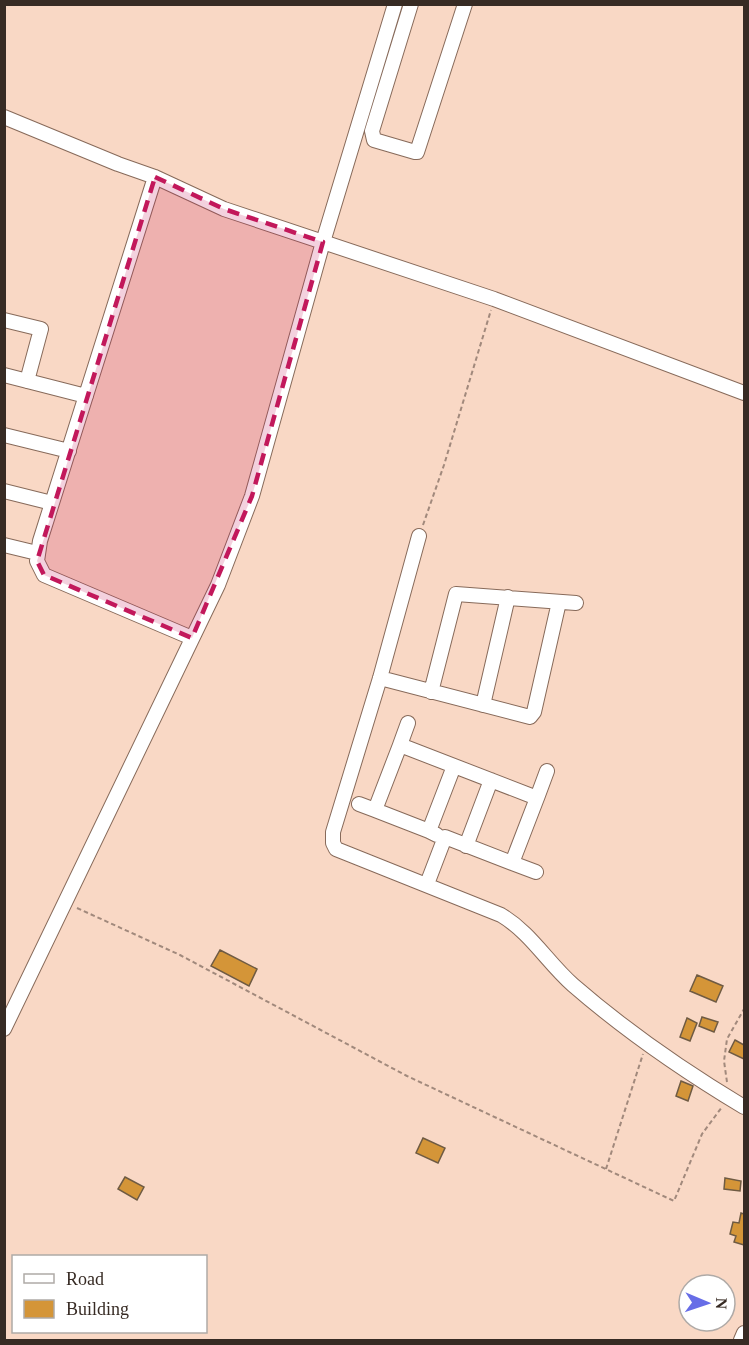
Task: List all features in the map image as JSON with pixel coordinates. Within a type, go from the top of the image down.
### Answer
[{"type":"street","points":[[4,1029],[218,585],[252,496],[323,242],[395,4]]},
{"type":"street","points":[[411,4],[372,131],[374,140],[415,152],[417,152],[465,4]]},
{"type":"street","points":[[4,117],[155,177],[224,209],[494,299],[744,393]]},
{"type":"street","points":[[82,395],[155,177]]},
{"type":"street","points":[[4,320],[41,329],[27,381]]},
{"type":"street","points":[[93,342],[69,451],[38,553],[39,567],[44,575],[192,638]]},
{"type":"street","points":[[4,375],[82,395]]},
{"type":"street","points":[[4,435],[69,451]]},
{"type":"street","points":[[4,491],[52,503]]},
{"type":"street","points":[[419,536],[380,678],[333,832],[333,843],[336,849],[427,884],[513,922],[524,931],[567,980],[605,1013],[699,1080],[744,1107]]},
{"type":"street","points":[[4,545],[38,553]]},
{"type":"street","points":[[431,692],[454,596],[459,592],[576,603]]},
{"type":"street","points":[[483,705],[508,597]]},
{"type":"street","points":[[380,678],[529,717],[533,714],[559,602]]},
{"type":"street","points":[[375,810],[408,723]]},
{"type":"street","points":[[400,745],[537,798]]},
{"type":"street","points":[[429,831],[454,766]]},
{"type":"street","points":[[512,863],[548,771]]},
{"type":"street","points":[[466,846],[491,780]]},
{"type":"street","points":[[359,804],[536,872]]},
{"type":"street","points":[[427,884],[445,837]]},
{"type":"street","points":[[741,1341],[744,1333]]},
{"type":"path","points":[[419,536],[444,465],[494,299]]},
{"type":"path","points":[[66,903],[180,955],[407,1076],[674,1201],[702,1134],[729,1097],[724,1061],[727,1039],[744,1009]]},
{"type":"path","points":[[606,1169],[646,1043]]},
{"type":"highlighted area","points":[[155,177],[224,209],[323,242],[252,496],[192,638],[44,575],[37,561]]},
{"type":"building","points":[[220,950],[257,969],[249,986],[211,966]]},
{"type":"building","points":[[697,975],[723,986],[716,1002],[690,991]]},
{"type":"building","points":[[702,1017],[718,1022],[714,1032],[699,1026]]},
{"type":"building","points":[[687,1018],[697,1023],[690,1041],[680,1037]]},
{"type":"building","points":[[735,1040],[744,1045],[744,1059],[729,1052]]},
{"type":"building","points":[[681,1081],[693,1086],[688,1101],[676,1096]]},
{"type":"building","points":[[423,1138],[445,1148],[438,1163],[416,1153]]},
{"type":"building","points":[[125,1177],[144,1187],[137,1200],[118,1189]]},
{"type":"building","points":[[725,1178],[741,1181],[740,1191],[724,1189]]},
{"type":"building","points":[[741,1213],[744,1214],[744,1245],[734,1242],[736,1236],[730,1234],[733,1222],[739,1223]]}]
